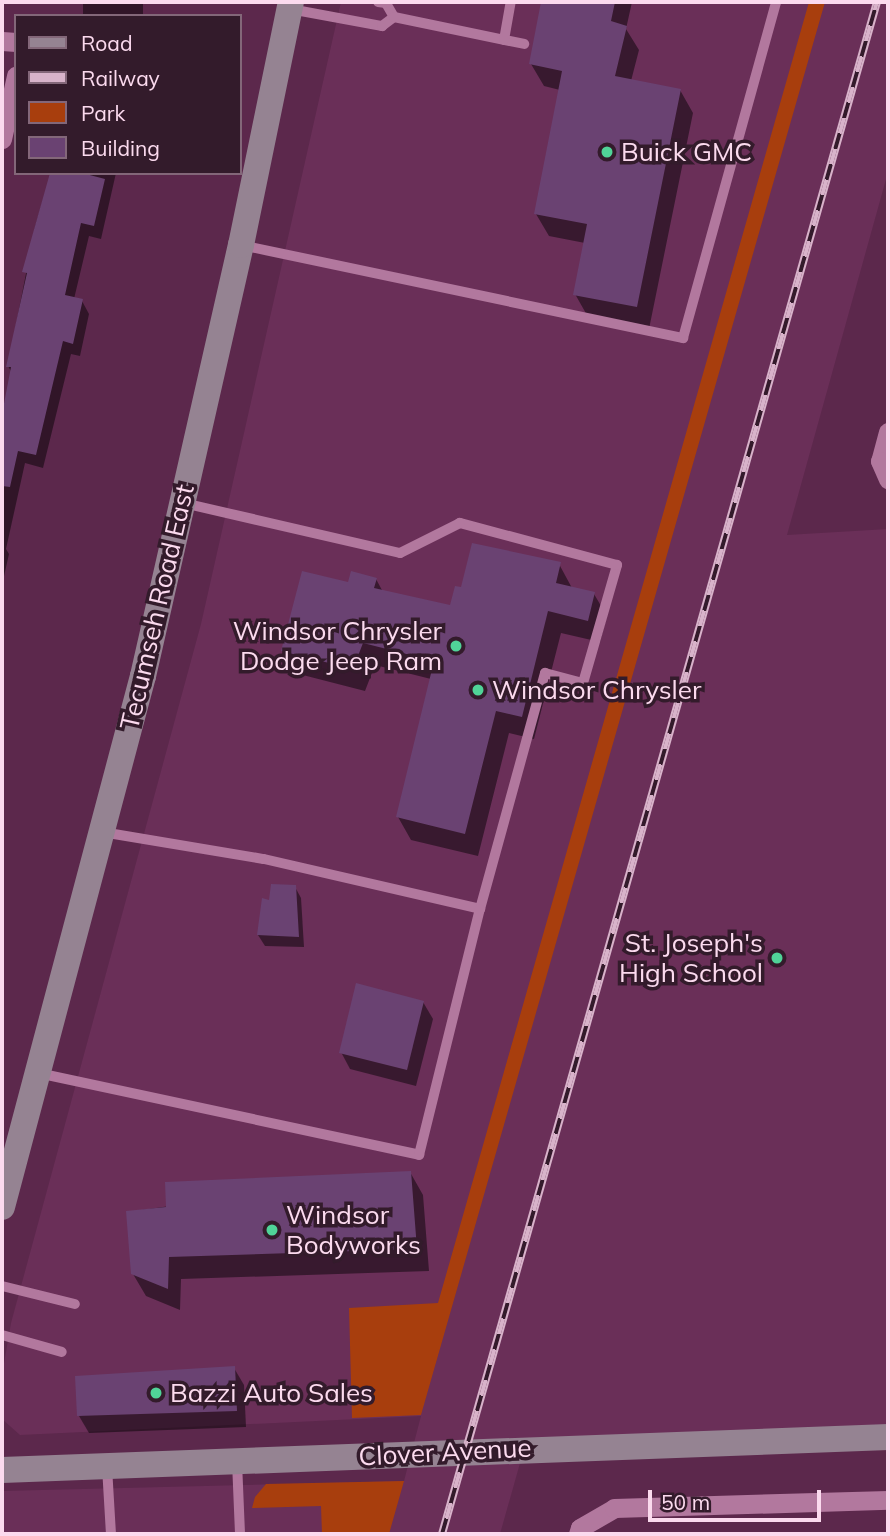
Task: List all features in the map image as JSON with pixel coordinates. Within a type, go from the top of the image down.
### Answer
[{"type":"main road","name":"Tecumseh Road East","points":[[2,1207],[143,676],[240,245],[290,6]]},
{"type":"main road","name":"Clover Avenue","points":[[2,1470],[888,1437]]},
{"type":"street","points":[[2,139],[14,85]]},
{"type":"street","points":[[888,432],[880,461],[888,480]]},
{"type":"street","points":[[578,1534],[580,1528],[614,1508],[888,1500]]},
{"type":"lane","points":[[379,2],[386,3],[394,17],[524,44]]},
{"type":"lane","points":[[504,40],[511,2]]},
{"type":"lane","points":[[240,245],[683,338],[776,2]]},
{"type":"lane","points":[[290,6],[382,26],[394,17]]},
{"type":"lane","points":[[37,1073],[419,1155],[480,909],[545,673],[583,683],[617,565],[460,523],[400,553],[182,502]]},
{"type":"lane","points":[[102,831],[264,859],[480,909]]},
{"type":"lane","points":[[2,1286],[75,1304]]},
{"type":"lane","points":[[2,1335],[62,1352]]},
{"type":"lane","points":[[237,1461],[240,1534]]},
{"type":"lane","points":[[107,1466],[111,1534]]},
{"type":"shaded area","points":[[341,2],[888,2],[888,172],[787,535],[888,529],[888,1434],[524,1449],[500,1534],[2,1534],[2,1491],[404,1481],[421,1416],[20,1435],[2,1419],[2,1375],[11,1323],[201,624]]},
{"type":"green space","points":[[809,2],[825,2],[421,1415],[352,1418],[349,1308],[438,1303]]},
{"type":"green space","points":[[404,1481],[389,1534],[322,1534],[321,1506],[252,1508],[255,1497],[266,1484]]},
{"type":"building","name":"Buick GMC","points":[[541,2],[615,2],[611,21],[627,26],[615,76],[681,89],[637,307],[573,295],[587,224],[534,214],[562,71],[529,64]]},
{"type":"building","points":[[49,175],[90,175],[105,179],[94,226],[81,223],[65,295],[83,299],[73,344],[63,341],[36,455],[18,451],[10,487],[2,486],[2,414],[11,367],[6,367],[27,273],[22,272]]},
{"type":"building","name":"Windsor Chrysler","points":[[472,543],[561,562],[556,583],[595,592],[588,621],[548,611],[522,717],[496,711],[465,834],[396,817],[434,661],[363,643],[353,669],[281,651],[302,571],[348,582],[351,571],[377,578],[374,588],[450,605],[455,586],[461,587]]},
{"type":"building","points":[[271,884],[296,885],[299,937],[257,935],[262,898],[269,900]]},
{"type":"building","points":[[356,983],[424,1001],[407,1070],[339,1053]]},
{"type":"building","name":"Windsor Bodyworks","points":[[411,1171],[417,1249],[169,1257],[168,1289],[131,1274],[126,1211],[166,1207],[165,1182]]},
{"type":"building","name":"Bazzi Auto Sales","points":[[235,1366],[237,1411],[77,1416],[75,1376]]},
{"type":"railway","points":[[442,1534],[877,2]]},
{"type":"place","name":"Buick GMC","points":[[607,152]]},
{"type":"place","name":"Windsor Chrysler Dodge Jeep Ram","points":[[456,646]]},
{"type":"place","name":"Windsor Chrysler","points":[[478,690]]},
{"type":"place","name":"St. Joseph's High School","points":[[777,958]]},
{"type":"place","name":"Windsor Bodyworks","points":[[272,1230]]},
{"type":"place","name":"Bazzi Auto Sales","points":[[156,1393]]}]
